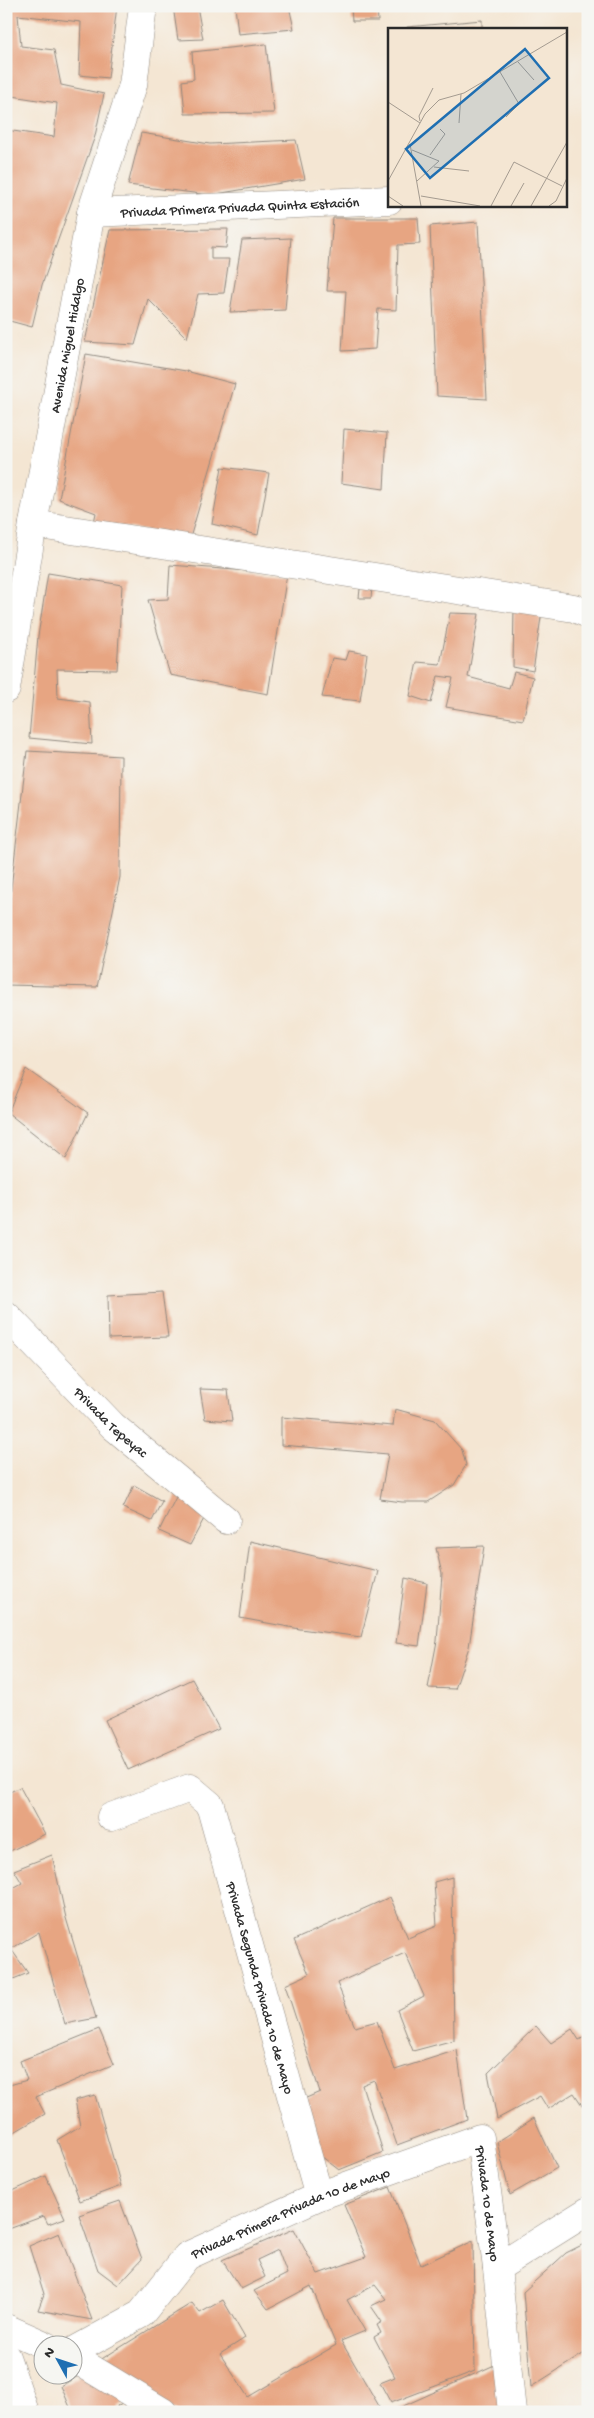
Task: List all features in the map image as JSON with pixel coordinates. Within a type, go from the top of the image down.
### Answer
[{"type":"street","name":"Avenida Miguel Hidalgo","points":[[6,689],[33,524],[91,213],[132,84],[143,6]]},
{"type":"street","name":"Privada Primera Privada Quinta Estación","points":[[91,213],[388,200]]},
{"type":"street","points":[[33,524],[574,608],[588,614]]},
{"type":"street","name":"Privada Tepeyac","points":[[6,1315],[113,1426],[226,1520]]},
{"type":"street","name":"Privada Segunda Privada 10 de Mayo","points":[[112,1818],[190,1788],[210,1805],[319,2196]]},
{"type":"street","name":"Privada Primera Privada 10 de Mayo","points":[[82,2346],[141,2314],[187,2256],[319,2196],[480,2138]]},
{"type":"street","name":"Privada 10 de Mayo","points":[[480,2138],[497,2268],[512,2412]]},
{"type":"street","name":"Privada 10 de Mayo","points":[[497,2268],[588,2211]]},
{"type":"street","points":[[6,2328],[32,2340]]},
{"type":"street","points":[[6,2357],[25,2412]]},
{"type":"street","points":[[82,2364],[163,2412]]},
{"type":"building","points":[[6,6],[117,6],[108,78],[79,75],[81,22],[18,15],[21,46],[54,50],[61,85],[104,94],[95,136],[42,285],[32,327],[6,320],[6,130],[54,137],[57,103],[6,95]]},
{"type":"building","points":[[173,6],[197,6],[203,39],[178,40]]},
{"type":"building","points":[[235,6],[289,6],[294,29],[238,34]]},
{"type":"building","points":[[351,6],[377,6],[378,21],[352,21]]},
{"type":"building","points":[[482,20],[482,28],[407,27]]},
{"type":"building","points":[[266,44],[274,113],[185,114],[182,81],[194,79],[192,52]]},
{"type":"building","points":[[141,133],[210,144],[296,140],[305,179],[210,195],[128,185]]},
{"type":"building","points":[[333,218],[418,218],[420,244],[398,245],[396,310],[378,309],[375,349],[342,351],[346,291],[327,291]]},
{"type":"building","points":[[478,222],[487,399],[437,396],[430,226]]},
{"type":"building","points":[[228,229],[226,248],[211,247],[211,259],[229,259],[224,293],[198,294],[187,338],[148,299],[135,345],[85,342],[110,230]]},
{"type":"building","points":[[291,238],[285,310],[230,312],[242,240]]},
{"type":"building","points":[[86,354],[186,371],[235,384],[190,538],[94,522],[96,513],[59,499]]},
{"type":"building","points":[[344,429],[387,433],[384,489],[341,483]]},
{"type":"building","points":[[222,467],[269,473],[258,535],[212,524]]},
{"type":"building","points":[[170,565],[287,574],[268,694],[170,675],[148,600],[168,599]]},
{"type":"building","points":[[48,573],[122,585],[117,670],[57,669],[58,698],[90,702],[92,744],[29,738],[38,636]]},
{"type":"building","points":[[373,578],[371,598],[359,598],[361,580]]},
{"type":"building","points":[[514,606],[542,611],[533,671],[513,667]]},
{"type":"building","points":[[450,613],[479,614],[468,677],[509,688],[514,672],[533,677],[523,720],[446,707],[453,678],[438,676],[431,703],[410,696],[417,662],[440,664]]},
{"type":"building","points":[[349,651],[367,654],[360,701],[322,697],[332,658],[346,660]]},
{"type":"building","points":[[27,751],[121,756],[120,877],[97,987],[6,985],[6,931]]},
{"type":"building","points":[[26,1069],[88,1113],[66,1159],[8,1113]]},
{"type":"building","points":[[162,1292],[168,1337],[109,1339],[108,1295]]},
{"type":"building","points":[[200,1389],[228,1390],[232,1421],[205,1419]]},
{"type":"building","points":[[395,1409],[435,1420],[462,1450],[466,1465],[454,1485],[428,1502],[402,1502],[380,1499],[388,1454],[281,1445],[281,1417],[393,1426]]},
{"type":"building","points":[[134,1485],[162,1501],[152,1521],[123,1508]]},
{"type":"building","points":[[177,1495],[207,1513],[190,1545],[159,1531]]},
{"type":"building","points":[[250,1541],[378,1571],[361,1637],[300,1629],[240,1618]]},
{"type":"building","points":[[484,1546],[469,1647],[455,1689],[428,1688],[437,1641],[442,1574],[436,1548]]},
{"type":"building","points":[[405,1578],[427,1583],[419,1646],[396,1643]]},
{"type":"building","points":[[192,1679],[219,1729],[128,1770],[105,1720]]},
{"type":"building","points":[[20,1787],[45,1834],[6,1853],[6,1794]]},
{"type":"building","points":[[52,1855],[66,1918],[96,2018],[65,2024],[39,1932],[11,1949],[28,1973],[6,1982],[6,1892],[22,1883],[14,1870]]},
{"type":"building","points":[[452,1877],[454,2040],[413,2051],[397,2010],[424,1996],[405,1953],[337,1983],[355,2027],[377,2021],[395,2070],[457,2050],[467,2119],[397,2145],[374,2080],[362,2085],[383,2152],[339,2170],[321,2156],[304,2099],[320,2092],[285,1985],[309,1974],[294,1940],[390,1897],[408,1938],[437,1926],[434,1882]]},
{"type":"building","points":[[536,2026],[551,2043],[572,2029],[579,2040],[588,2035],[588,2114],[574,2093],[548,2109],[540,2096],[497,2119],[488,2073]]},
{"type":"building","points":[[99,2029],[114,2064],[36,2097],[45,2114],[6,2137],[6,2086],[27,2080],[20,2061]]},
{"type":"building","points":[[95,2095],[121,2186],[80,2201],[57,2140],[80,2126],[75,2100]]},
{"type":"building","points":[[534,2118],[557,2168],[510,2195],[497,2142]]},
{"type":"building","points":[[46,2176],[65,2218],[48,2224],[44,2216],[6,2230],[6,2194]]},
{"type":"building","points":[[390,2187],[421,2265],[473,2241],[475,2371],[391,2403],[380,2383],[395,2377],[374,2337],[381,2333],[377,2325],[382,2322],[371,2306],[386,2299],[375,2285],[347,2300],[365,2331],[341,2341],[379,2406],[366,2412],[179,2412],[100,2360],[192,2303],[200,2313],[223,2300],[245,2338],[220,2354],[248,2397],[336,2345],[311,2286],[268,2309],[254,2291],[287,2274],[278,2250],[257,2260],[265,2277],[241,2289],[222,2260],[294,2229],[318,2274],[366,2257],[344,2205]]},
{"type":"building","points":[[120,2201],[142,2259],[118,2285],[98,2270],[79,2215]]},
{"type":"building","points":[[59,2233],[92,2320],[38,2310],[44,2294],[29,2246]]},
{"type":"building","points":[[588,2242],[588,2356],[586,2352],[531,2387],[523,2292],[566,2253]]},
{"type":"building","points":[[499,2363],[501,2412],[390,2412]]},
{"type":"building","points":[[85,2372],[130,2398],[117,2406],[119,2412],[72,2412],[61,2386],[82,2386],[82,2374]]}]
